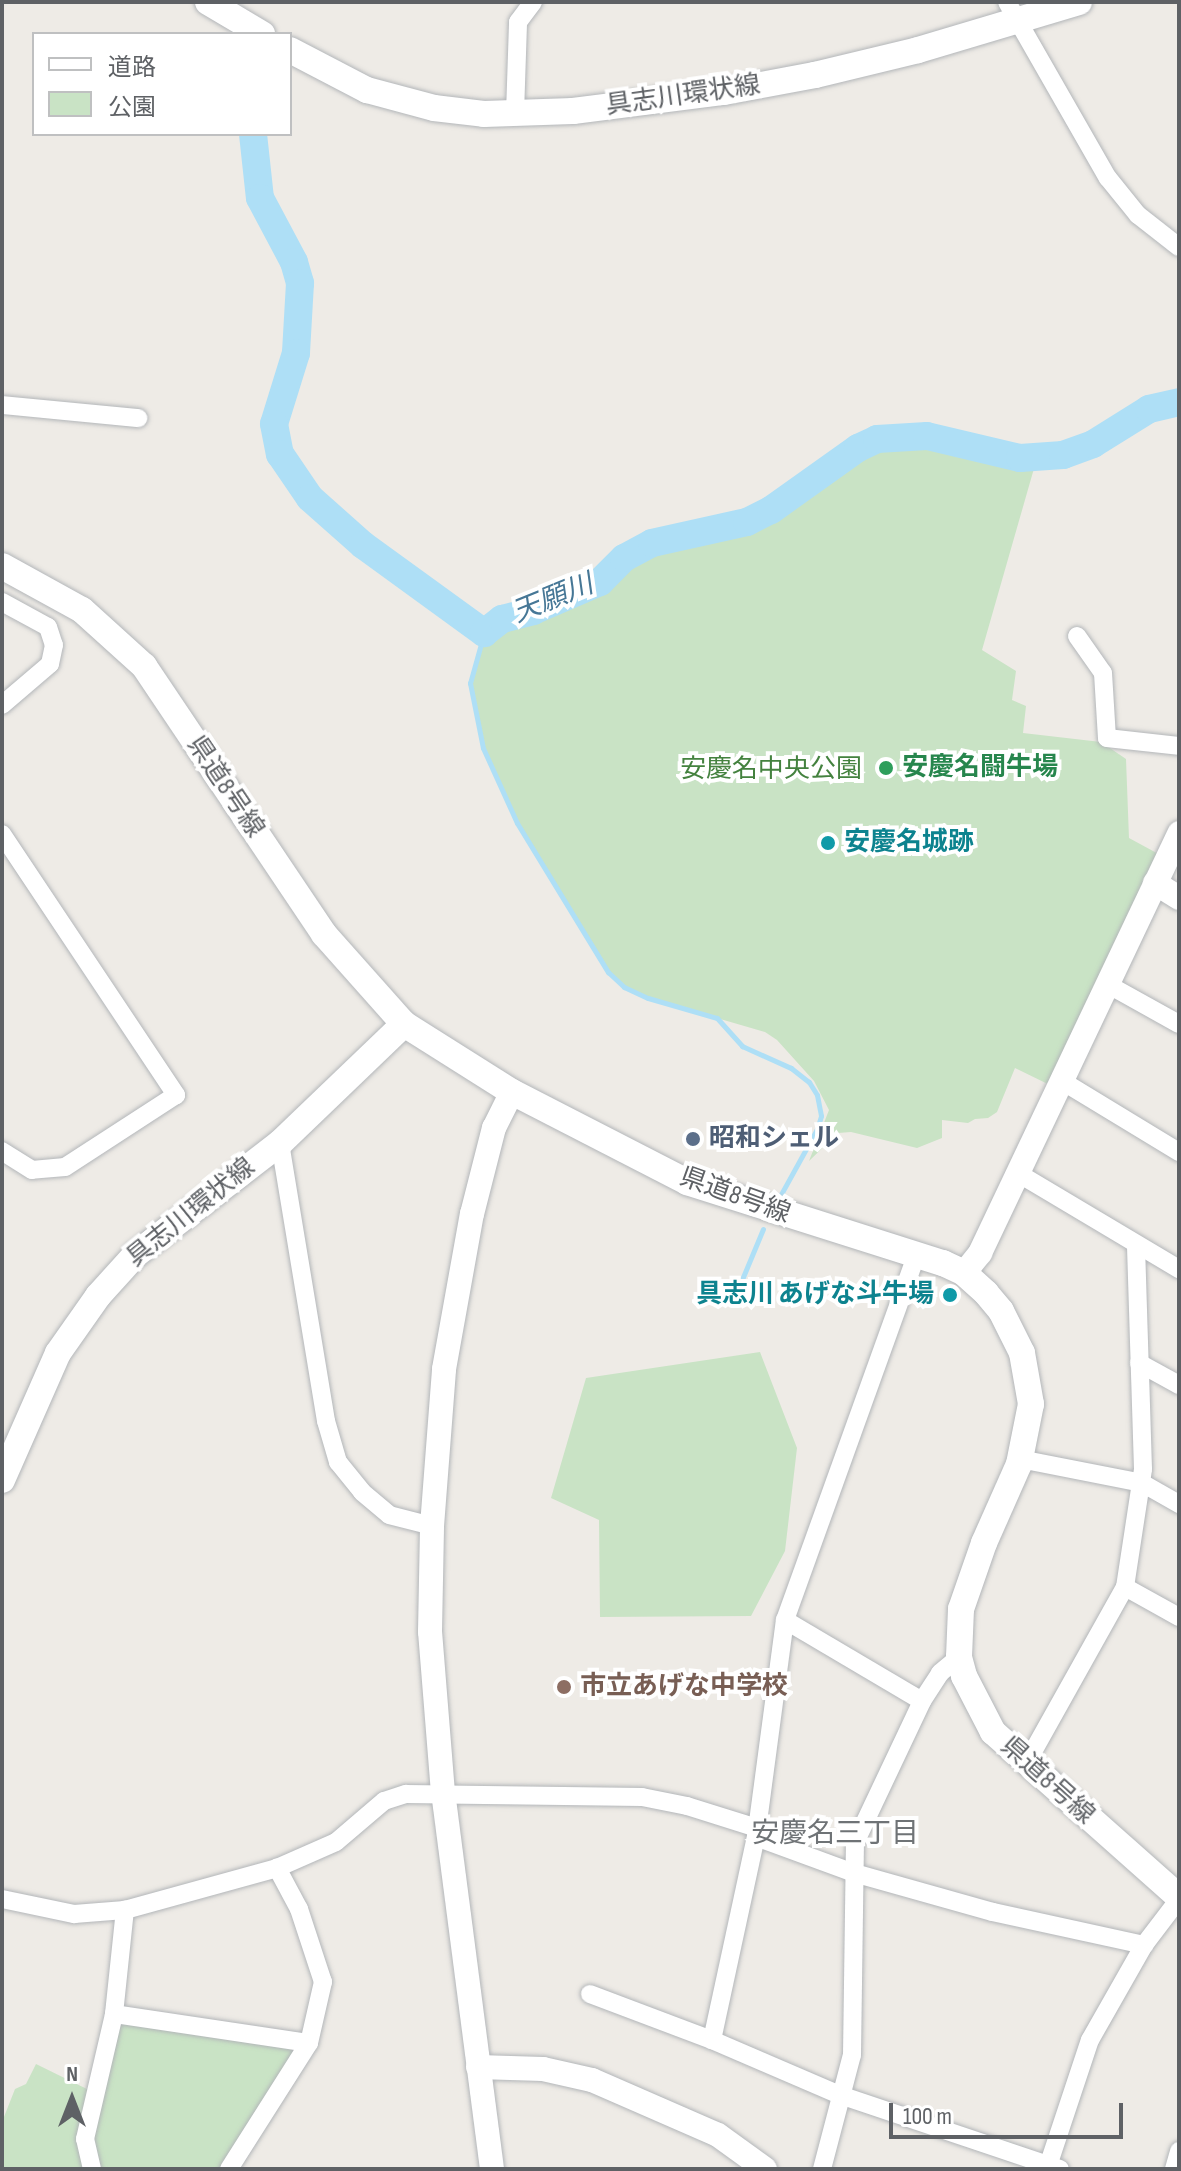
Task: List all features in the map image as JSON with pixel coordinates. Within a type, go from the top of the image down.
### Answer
[{"type":"main road","points":[[208,2],[259,32]]},
{"type":"main road","name":"具志川環状線","points":[[295,53],[334,76],[401,100],[434,108],[515,114],[632,106],[724,92],[888,57],[1013,11],[1079,2]]},
{"type":"main road","name":"県道8号線","points":[[2,566],[39,583],[82,610],[144,666],[324,934],[404,1024],[512,1092],[687,1182],[757,1207],[917,1254],[964,1273],[1001,1311],[1022,1353],[1031,1404],[1020,1459],[966,1587],[958,1626],[959,1657],[972,1696],[993,1732],[1179,1898]]},
{"type":"main road","name":"具志川環状線","points":[[2,1480],[58,1353],[98,1296],[135,1255],[280,1143],[404,1024]]},
{"type":"street","points":[[515,114],[518,22],[533,2]]},
{"type":"street","points":[[1013,11],[1115,187],[1156,232],[1179,247]]},
{"type":"street","points":[[2,405],[138,418]]},
{"type":"street","points":[[2,602],[48,627],[54,645],[50,664],[2,705]]},
{"type":"street","points":[[1077,636],[1103,673],[1107,738],[1179,746]]},
{"type":"street","points":[[964,1273],[980,1253],[1179,833]]},
{"type":"street","points":[[2,834],[176,1095],[65,1167],[32,1170],[2,1151]]},
{"type":"street","points":[[1155,883],[1179,898]]},
{"type":"street","points":[[1107,984],[1179,1024]]},
{"type":"street","points":[[1062,1081],[1179,1152]]},
{"type":"street","points":[[492,2169],[443,1793],[430,1632],[432,1526],[444,1369],[472,1214],[494,1128],[512,1092]]},
{"type":"street","points":[[280,1143],[326,1421],[338,1462],[362,1492],[389,1515],[432,1526]]},
{"type":"street","points":[[1016,1172],[1179,1269]]},
{"type":"street","points":[[1026,1764],[1125,1587],[1142,1483],[1136,1245]]},
{"type":"street","points":[[712,2040],[757,1833],[785,1620],[917,1254]]},
{"type":"street","points":[[1139,1363],[1179,1385]]},
{"type":"street","points":[[1020,1459],[1142,1483],[1179,1504]]},
{"type":"street","points":[[1125,1587],[1179,1617]]},
{"type":"street","points":[[785,1620],[922,1701]]},
{"type":"street","points":[[822,2169],[852,2055],[855,1843],[922,1701],[940,1673],[959,1657]]},
{"type":"street","points":[[2,1899],[74,1914],[125,1910],[277,1868],[336,1842],[384,1801],[406,1794],[642,1797],[687,1806],[854,1873],[993,1912],[1144,1945]]},
{"type":"street","points":[[229,2169],[309,2043],[323,1982],[299,1909],[277,1868]]},
{"type":"street","points":[[590,1994],[712,2040],[840,2095],[1051,2168],[1090,2040],[1144,1945],[1179,1898]]},
{"type":"street","points":[[92,2169],[85,2139],[114,2014],[125,1910]]},
{"type":"street","points":[[114,2014],[309,2043]]},
{"type":"street","points":[[478,2067],[543,2069],[592,2080],[718,2135],[765,2169]]},
{"type":"street","points":[[1174,2169],[1179,2151]]},
{"type":"green space","name":"安慶名中央公園","points":[[927,436],[995,453],[1037,458],[982,650],[1016,671],[1012,700],[1026,706],[1023,733],[1101,742],[1126,759],[1129,838],[1164,857],[1058,1089],[1015,1068],[997,1112],[988,1118],[968,1123],[942,1120],[942,1138],[917,1148],[851,1132],[838,1133],[809,1161],[829,1110],[814,1081],[777,1040],[765,1032],[648,998],[624,987],[608,972],[517,823],[483,748],[470,683],[484,633],[502,619],[533,611],[600,582],[624,558],[652,543],[725,529],[771,510],[858,448],[877,439]]},
{"type":"green space","points":[[760,1352],[797,1448],[785,1551],[751,1616],[600,1617],[599,1520],[551,1498],[586,1378]]},
{"type":"green space","points":[[114,2014],[309,2043],[228,2169],[2,2169],[2,2122],[15,2089],[26,2084],[36,2064],[95,2093]]},
{"type":"waterway","name":"天願川","points":[[253,136],[260,198],[294,262],[300,283],[296,353],[274,424],[280,454],[310,498],[363,545],[484,633],[502,619],[533,611],[600,582],[624,558],[652,543],[747,522],[771,510],[858,448],[877,439],[927,436],[1020,458],[1063,455],[1093,444],[1149,409],[1179,402]]},
{"type":"waterway","points":[[484,633],[470,683],[483,748],[517,823],[608,972],[624,987],[648,998],[717,1018],[742,1046],[791,1068],[809,1082],[817,1095],[821,1116],[817,1129],[780,1196]]},
{"type":"waterway","points":[[738,1289],[763,1229]]},
{"type":"place","name":"安慶名闘牛場","points":[[886,768]]},
{"type":"place","name":"安慶名城跡","points":[[828,843]]},
{"type":"place","name":"昭和シェル","points":[[693,1139]]},
{"type":"place","name":"具志川 あげな斗牛場","points":[[950,1295]]},
{"type":"place","name":"市立あげな中学校","points":[[564,1687]]},
{"type":"district","name":"安慶名三丁目","points":[[835,1834]]}]
